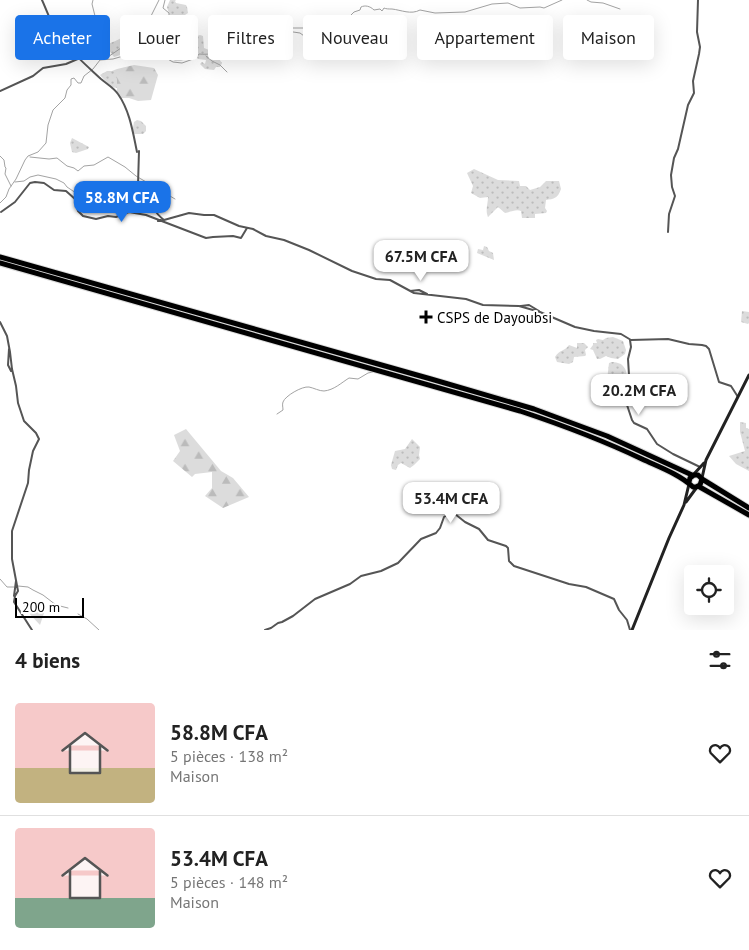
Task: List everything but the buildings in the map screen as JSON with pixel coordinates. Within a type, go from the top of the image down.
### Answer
[{"type":"highway","points":[[0,257],[431,378],[534,409],[624,443],[692,475],[698,475],[749,508]]},
{"type":"highway","points":[[0,263],[520,411],[598,439],[657,466],[689,482],[693,486],[698,486],[749,515]]},
{"type":"highway","points":[[689,482],[692,475]]},
{"type":"highway","points":[[698,486],[701,484],[702,479]]},
{"type":"street","points":[[42,0],[48,15]]},
{"type":"street","points":[[668,232],[669,214],[675,196],[671,175],[674,158],[678,150],[688,104],[694,93],[692,81],[700,54],[697,32],[698,0]]},
{"type":"street","points":[[0,91],[33,76],[43,68],[66,64],[75,60]]},
{"type":"street","points":[[82,60],[117,92],[124,105],[138,151],[138,185],[150,195],[156,214],[167,224]]},
{"type":"street","points":[[1,212],[15,202],[32,182],[35,182],[44,183],[54,190],[66,192],[75,199],[78,211],[83,216],[96,218],[116,217],[129,212],[146,215],[206,238],[233,236],[241,238],[247,228]]},
{"type":"street","points":[[158,221],[189,213],[214,214],[266,236],[284,240],[309,250],[352,271],[376,279],[390,280],[409,291],[419,290],[429,295],[466,299],[483,305],[529,305],[540,312],[575,326],[594,331],[621,334],[630,339],[668,339],[706,346],[709,349],[719,382],[730,386],[738,397]]},
{"type":"street","points":[[0,322],[7,336],[9,346],[8,365],[16,386],[18,403],[23,419],[40,440],[33,451],[28,483],[12,531],[12,559],[18,591],[14,597],[14,602],[32,630]]},
{"type":"street","points":[[630,339],[629,375],[625,399],[632,420],[634,423],[647,429],[657,444],[700,467]]},
{"type":"street","points":[[692,475],[706,460],[749,374]]},
{"type":"street","points":[[702,479],[706,460]]},
{"type":"street","points":[[684,505],[689,482]]},
{"type":"street","points":[[631,630],[684,505],[698,486]]},
{"type":"street","points":[[265,630],[293,616],[315,599],[350,584],[361,576],[381,571],[398,563],[421,540],[436,533],[446,515],[455,514],[479,529],[488,540],[506,546],[510,551],[509,561],[514,566],[569,584],[586,587],[614,600],[631,630]]},
{"type":"green space","points":[[170,0],[176,0],[176,3],[186,5],[188,13],[185,15],[169,15],[167,7]]},
{"type":"green space","points":[[200,35],[203,36],[204,48],[208,50],[208,60],[220,60],[222,63],[220,67],[216,67],[214,70],[205,69],[200,64],[202,62],[205,64],[206,60],[198,59],[198,36]]},
{"type":"green space","points":[[120,39],[120,55],[114,57],[110,52],[110,43]]},
{"type":"green space","points":[[134,65],[154,68],[158,75],[151,100],[138,101],[120,98],[117,92],[117,69]]},
{"type":"green space","points":[[117,69],[117,88],[111,87],[100,75]]},
{"type":"green space","points":[[137,120],[146,126],[146,131],[143,134],[132,133],[134,122]]},
{"type":"green space","points":[[72,138],[89,147],[88,149],[76,153],[72,152],[70,143]]},
{"type":"green space","points":[[474,169],[498,180],[519,181],[520,186],[526,186],[530,190],[540,187],[546,181],[559,181],[561,189],[555,198],[546,200],[546,213],[535,214],[535,218],[522,218],[521,211],[519,210],[505,213],[498,207],[488,217],[488,197],[480,198],[471,193],[473,186],[467,173]]},
{"type":"green space","points":[[484,246],[493,253],[494,260],[477,253],[478,249],[483,250]]},
{"type":"green space","points":[[742,311],[749,312],[748,324],[741,322]]},
{"type":"green space","points":[[613,337],[623,341],[626,350],[625,354],[618,359],[606,356],[597,359],[593,350],[590,349],[593,343],[597,343],[596,340],[598,339],[603,340]]},
{"type":"green space","points":[[577,343],[584,343],[588,347],[585,350],[585,356],[574,357],[573,362],[569,364],[557,362],[555,357],[559,353],[569,345],[577,348]]},
{"type":"green space","points":[[609,363],[622,365],[626,370],[626,379],[621,389],[610,397],[607,380]]},
{"type":"green space","points":[[740,422],[746,423],[746,428],[749,429],[749,471],[736,464],[729,456],[745,451],[740,432]]},
{"type":"green space","points":[[186,429],[221,471],[233,478],[249,497],[223,508],[205,496],[212,488],[212,472],[195,474],[192,477],[173,461],[180,451],[174,435]]},
{"type":"green space","points":[[412,439],[420,447],[420,459],[410,468],[401,463],[396,470],[392,469],[391,465],[395,451],[405,449]]},
{"type":"green space","points":[[23,601],[33,603],[33,611],[44,613],[40,625],[24,608]]},
{"type":"waterway","points":[[93,0],[95,15]]},
{"type":"waterway","points":[[110,56],[126,42],[139,38],[138,31],[149,20],[159,0]]},
{"type":"waterway","points":[[165,0],[163,8],[169,15]]},
{"type":"waterway","points":[[0,203],[6,197],[28,156],[38,152],[46,143],[48,125],[53,110],[65,98],[67,90],[71,85],[71,79],[74,78],[78,83],[81,83],[84,76],[100,60],[113,59],[141,52],[153,58],[164,57],[173,62],[182,63],[196,58],[199,54],[232,50],[235,48],[232,44],[232,39],[262,37],[271,32],[277,25],[290,28],[307,28],[322,19],[350,16],[364,6],[382,11],[384,8],[410,12],[420,10],[435,13],[465,12],[492,4],[508,3],[520,8],[544,8],[562,0]]},
{"type":"waterway","points":[[587,0],[620,9]]},
{"type":"waterway","points":[[293,32],[303,35]]},
{"type":"waterway","points":[[206,56],[227,72]]},
{"type":"waterway","points":[[0,156],[4,160],[5,174],[11,186]]},
{"type":"waterway","points":[[30,157],[57,158],[67,166],[78,171],[84,166],[94,165],[108,157],[175,199]]},
{"type":"waterway","points":[[15,182],[24,181],[38,175],[56,179],[64,183],[81,198],[105,208],[115,209]]},
{"type":"waterway","points":[[277,414],[283,410],[284,400],[298,390],[306,387],[322,391],[328,390],[349,378],[358,379],[373,372]]},
{"type":"waterway","points":[[0,579],[7,587],[14,587]]},
{"type":"waterway","points":[[18,586],[28,587],[56,605],[68,608]]},
{"type":"waterway","points":[[78,614],[99,630]]},
{"type":"place","name":"CSPS de Dayoubsi","points":[[426,317]]}]
